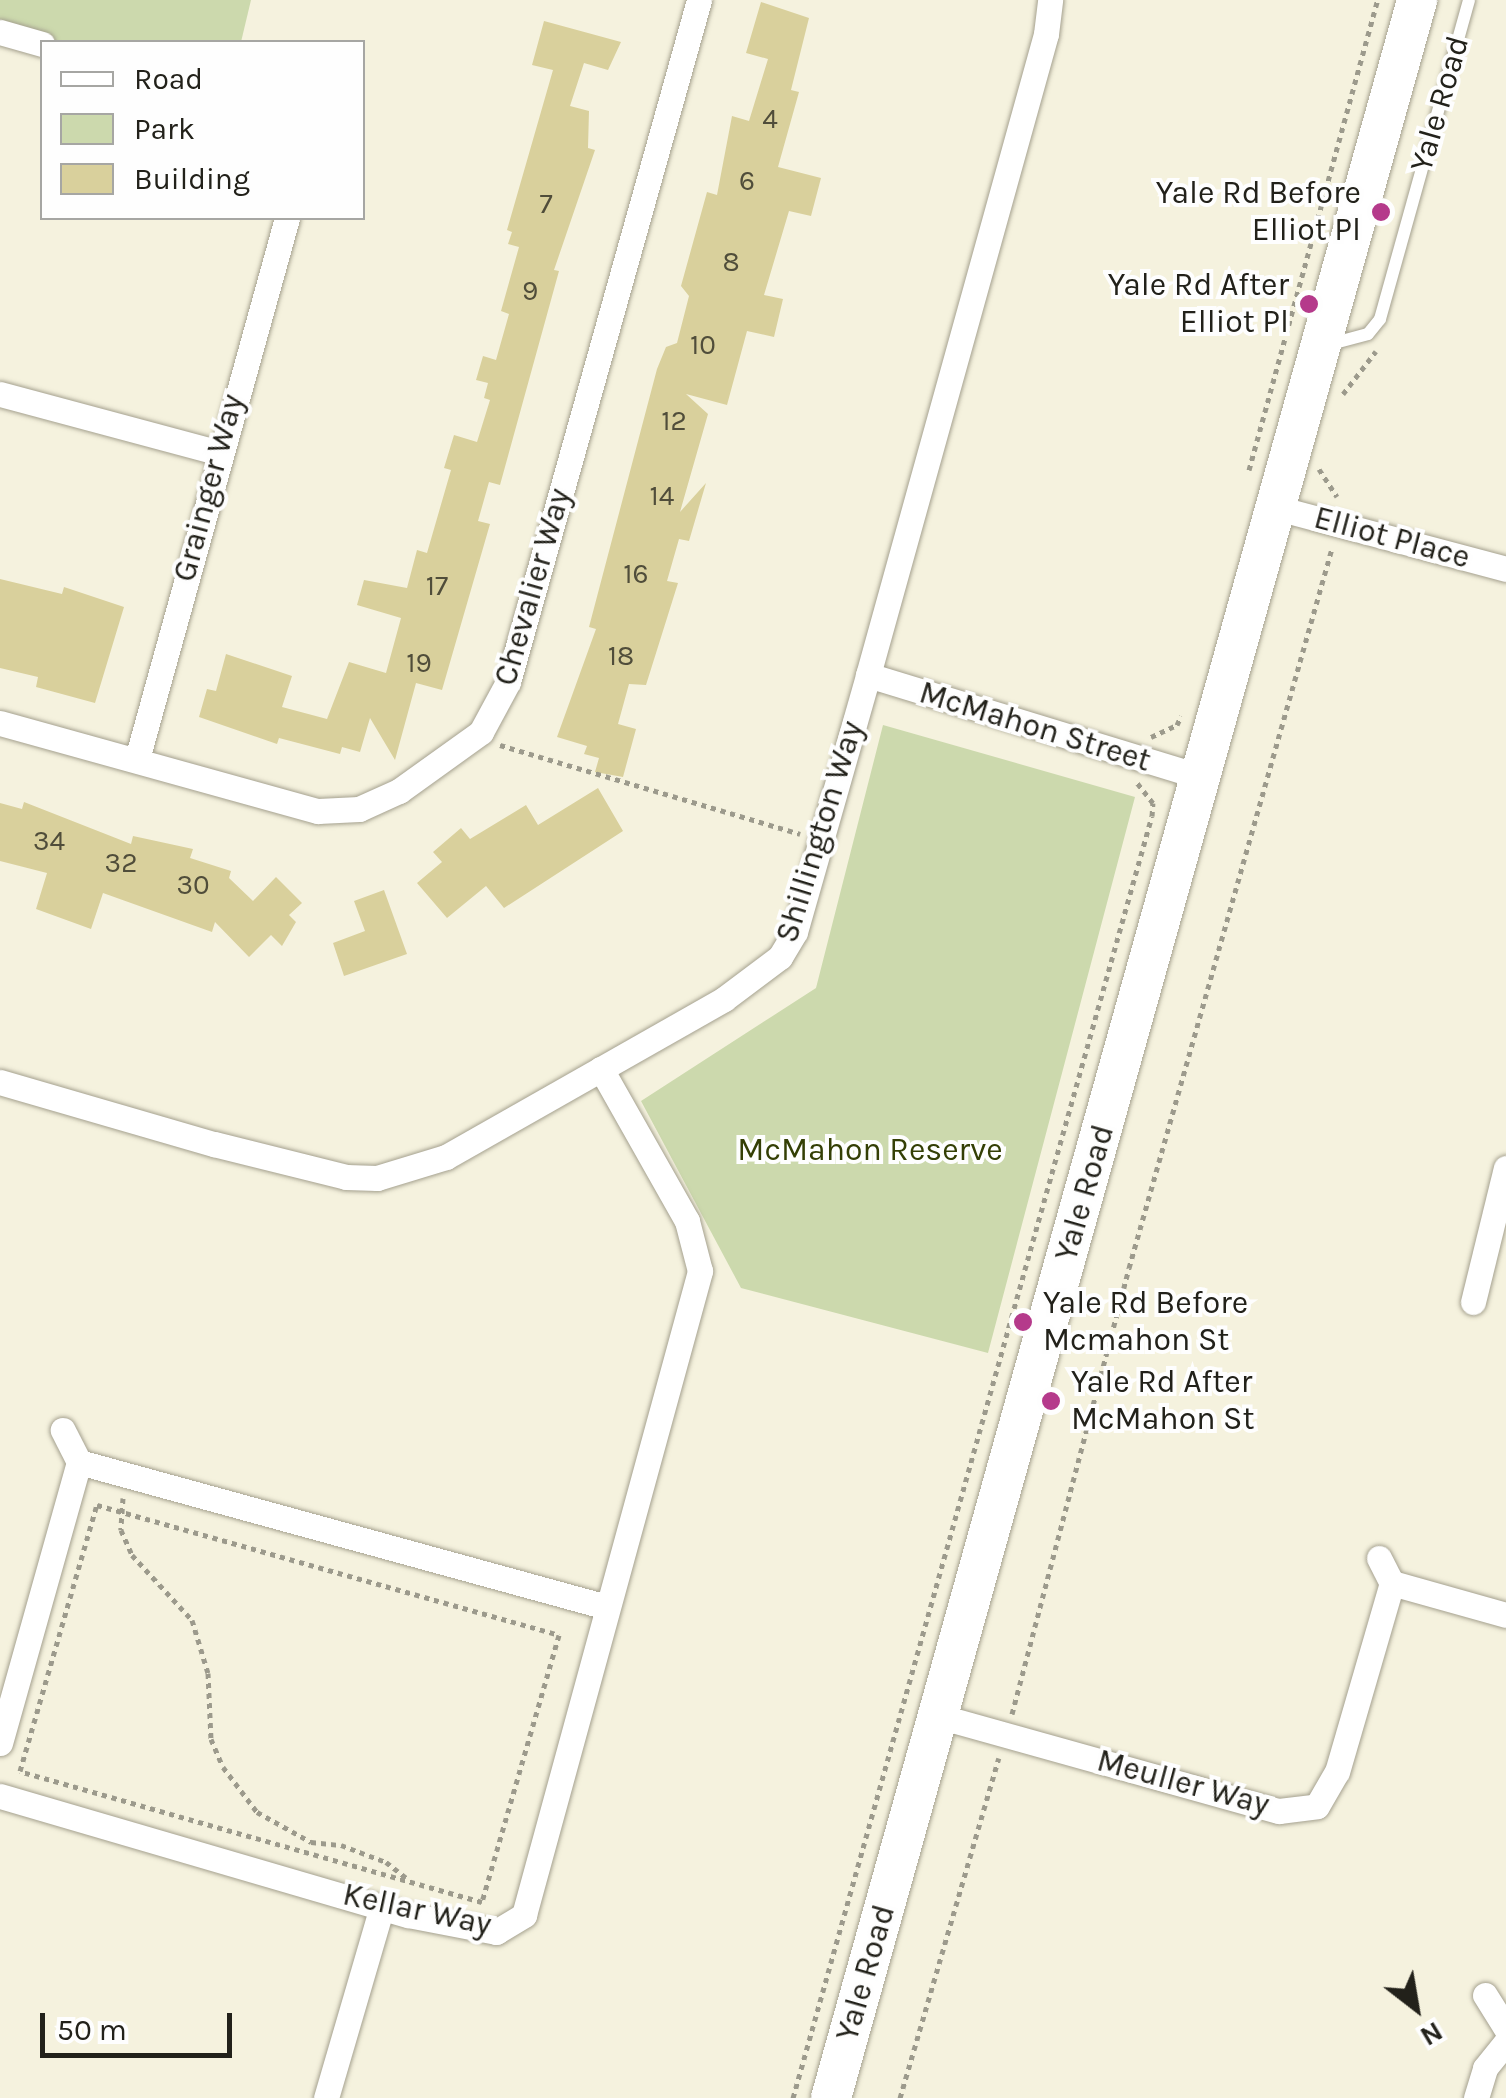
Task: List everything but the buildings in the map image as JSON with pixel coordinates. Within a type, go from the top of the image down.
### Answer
[{"type":"main road","name":"Yale Road","points":[[831,2098],[1417,0]]},
{"type":"street","name":"Chevalier Way","points":[[0,723],[318,811],[359,808],[437,768],[481,732],[508,682],[699,0]]},
{"type":"street","name":"Shillington Way","points":[[0,1082],[346,1178],[376,1178],[446,1157],[736,992],[780,957],[795,932],[868,675],[1046,34],[1050,0]]},
{"type":"street","points":[[0,32],[40,43]]},
{"type":"street","name":"Grainger Way","points":[[137,760],[217,452],[286,220]]},
{"type":"street","points":[[0,394],[217,452]]},
{"type":"street","name":"Elliot Place","points":[[1277,508],[1506,569]]},
{"type":"street","name":"McMahon Street","points":[[868,675],[1202,777]]},
{"type":"street","name":"Kellar Way","points":[[0,1796],[408,1915],[496,1932],[524,1915],[700,1271],[688,1220],[601,1069]]},
{"type":"street","points":[[1473,1302],[1506,1168]]},
{"type":"street","points":[[0,1743],[78,1462],[63,1430]]},
{"type":"street","points":[[78,1462],[125,1470],[607,1607]]},
{"type":"street","points":[[1379,1558],[1392,1583],[1506,1615]]},
{"type":"street","name":"Meuller Way","points":[[938,1716],[1279,1811],[1317,1806],[1337,1772],[1392,1583]]},
{"type":"street","points":[[326,2098],[382,1907]]},
{"type":"street","points":[[1486,1994],[1506,2029]]},
{"type":"street","points":[[1476,2098],[1485,2068],[1506,2042]]},
{"type":"lane","name":"Yale Road","points":[[1323,346],[1368,334],[1380,319],[1469,0]]},
{"type":"path","points":[[1246,482],[1378,0]]},
{"type":"path","points":[[900,2098],[1006,1734],[1128,1268],[1334,540]]},
{"type":"path","points":[[1143,743],[1177,725],[1182,713]]},
{"type":"path","points":[[481,732],[498,745],[569,770],[821,840]]},
{"type":"path","points":[[793,2098],[1152,816],[1153,803],[1134,776]]},
{"type":"path","points":[[125,1470],[121,1530],[132,1555],[192,1620],[208,1673],[211,1739],[257,1812],[311,1842],[340,1844],[404,1870],[410,1882],[408,1915]]},
{"type":"path","points":[[97,1505],[559,1636],[482,1902],[410,1882],[20,1771],[97,1505]]},
{"type":"green space","points":[[0,0],[251,0],[241,40],[40,42],[0,32]]},
{"type":"green space","name":"McMahon Reserve","points":[[883,725],[1135,797],[988,1353],[741,1288],[641,1101],[816,988]]},
{"type":"place","name":"Yale Rd Before Elliot Pl","points":[[1381,212]]},
{"type":"place","name":"Yale Rd After Elliot Pl","points":[[1309,304]]},
{"type":"place","name":"Yale Rd Before Mcmahon St","points":[[1023,1322]]},
{"type":"place","name":"Yale Rd After McMahon St","points":[[1051,1401]]}]
